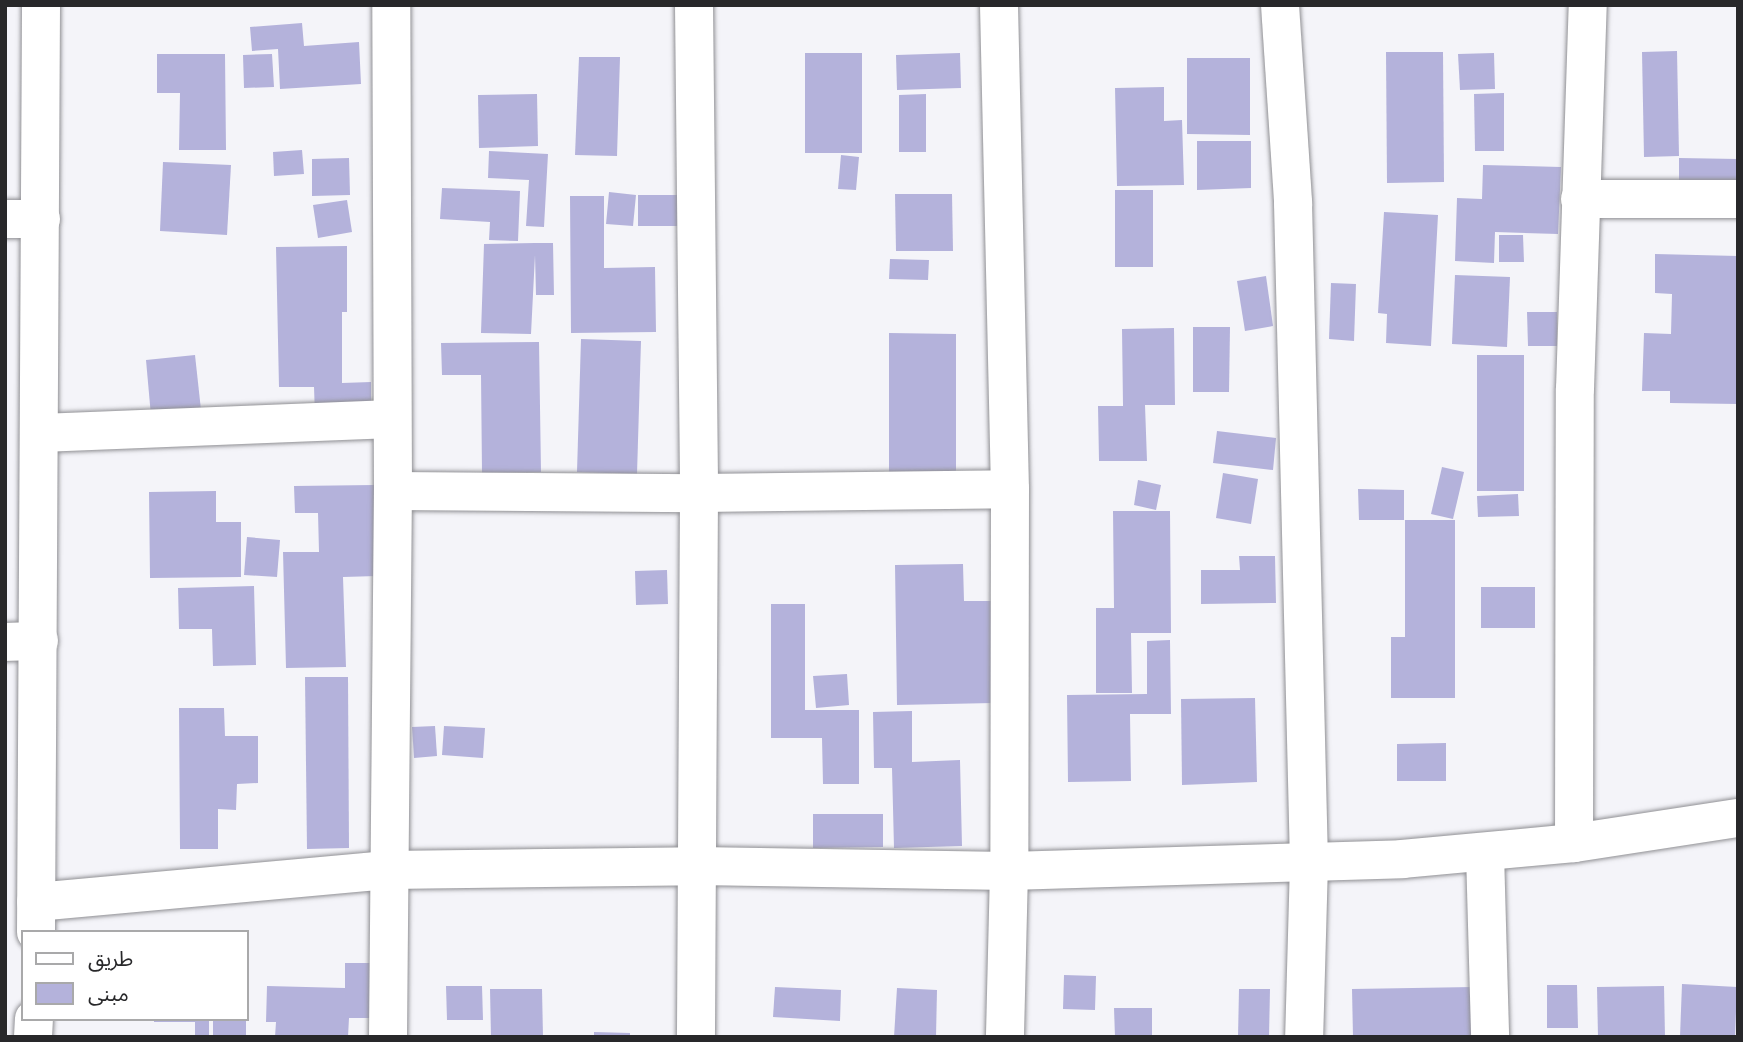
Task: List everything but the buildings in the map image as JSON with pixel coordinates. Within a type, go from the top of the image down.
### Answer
[{"type":"street","points":[[41,5],[23,219],[41,433],[22,642],[36,917],[388,870],[698,866],[1009,871],[1309,863],[1485,853],[1574,843],[1738,818]]},
{"type":"street","points":[[388,1037],[393,491],[391,5]]},
{"type":"street","points":[[694,5],[699,494],[696,1037]]},
{"type":"street","points":[[999,5],[1010,489],[1009,871],[1005,1037]]},
{"type":"street","points":[[1280,5],[1293,203],[1309,863],[1304,1037]]},
{"type":"street","points":[[1574,843],[1575,389],[1588,5]]},
{"type":"street","points":[[1580,199],[1738,199]]},
{"type":"street","points":[[41,433],[392,419]]},
{"type":"street","points":[[393,491],[699,494],[1010,489]]},
{"type":"street","points":[[1485,853],[1490,1037]]}]
